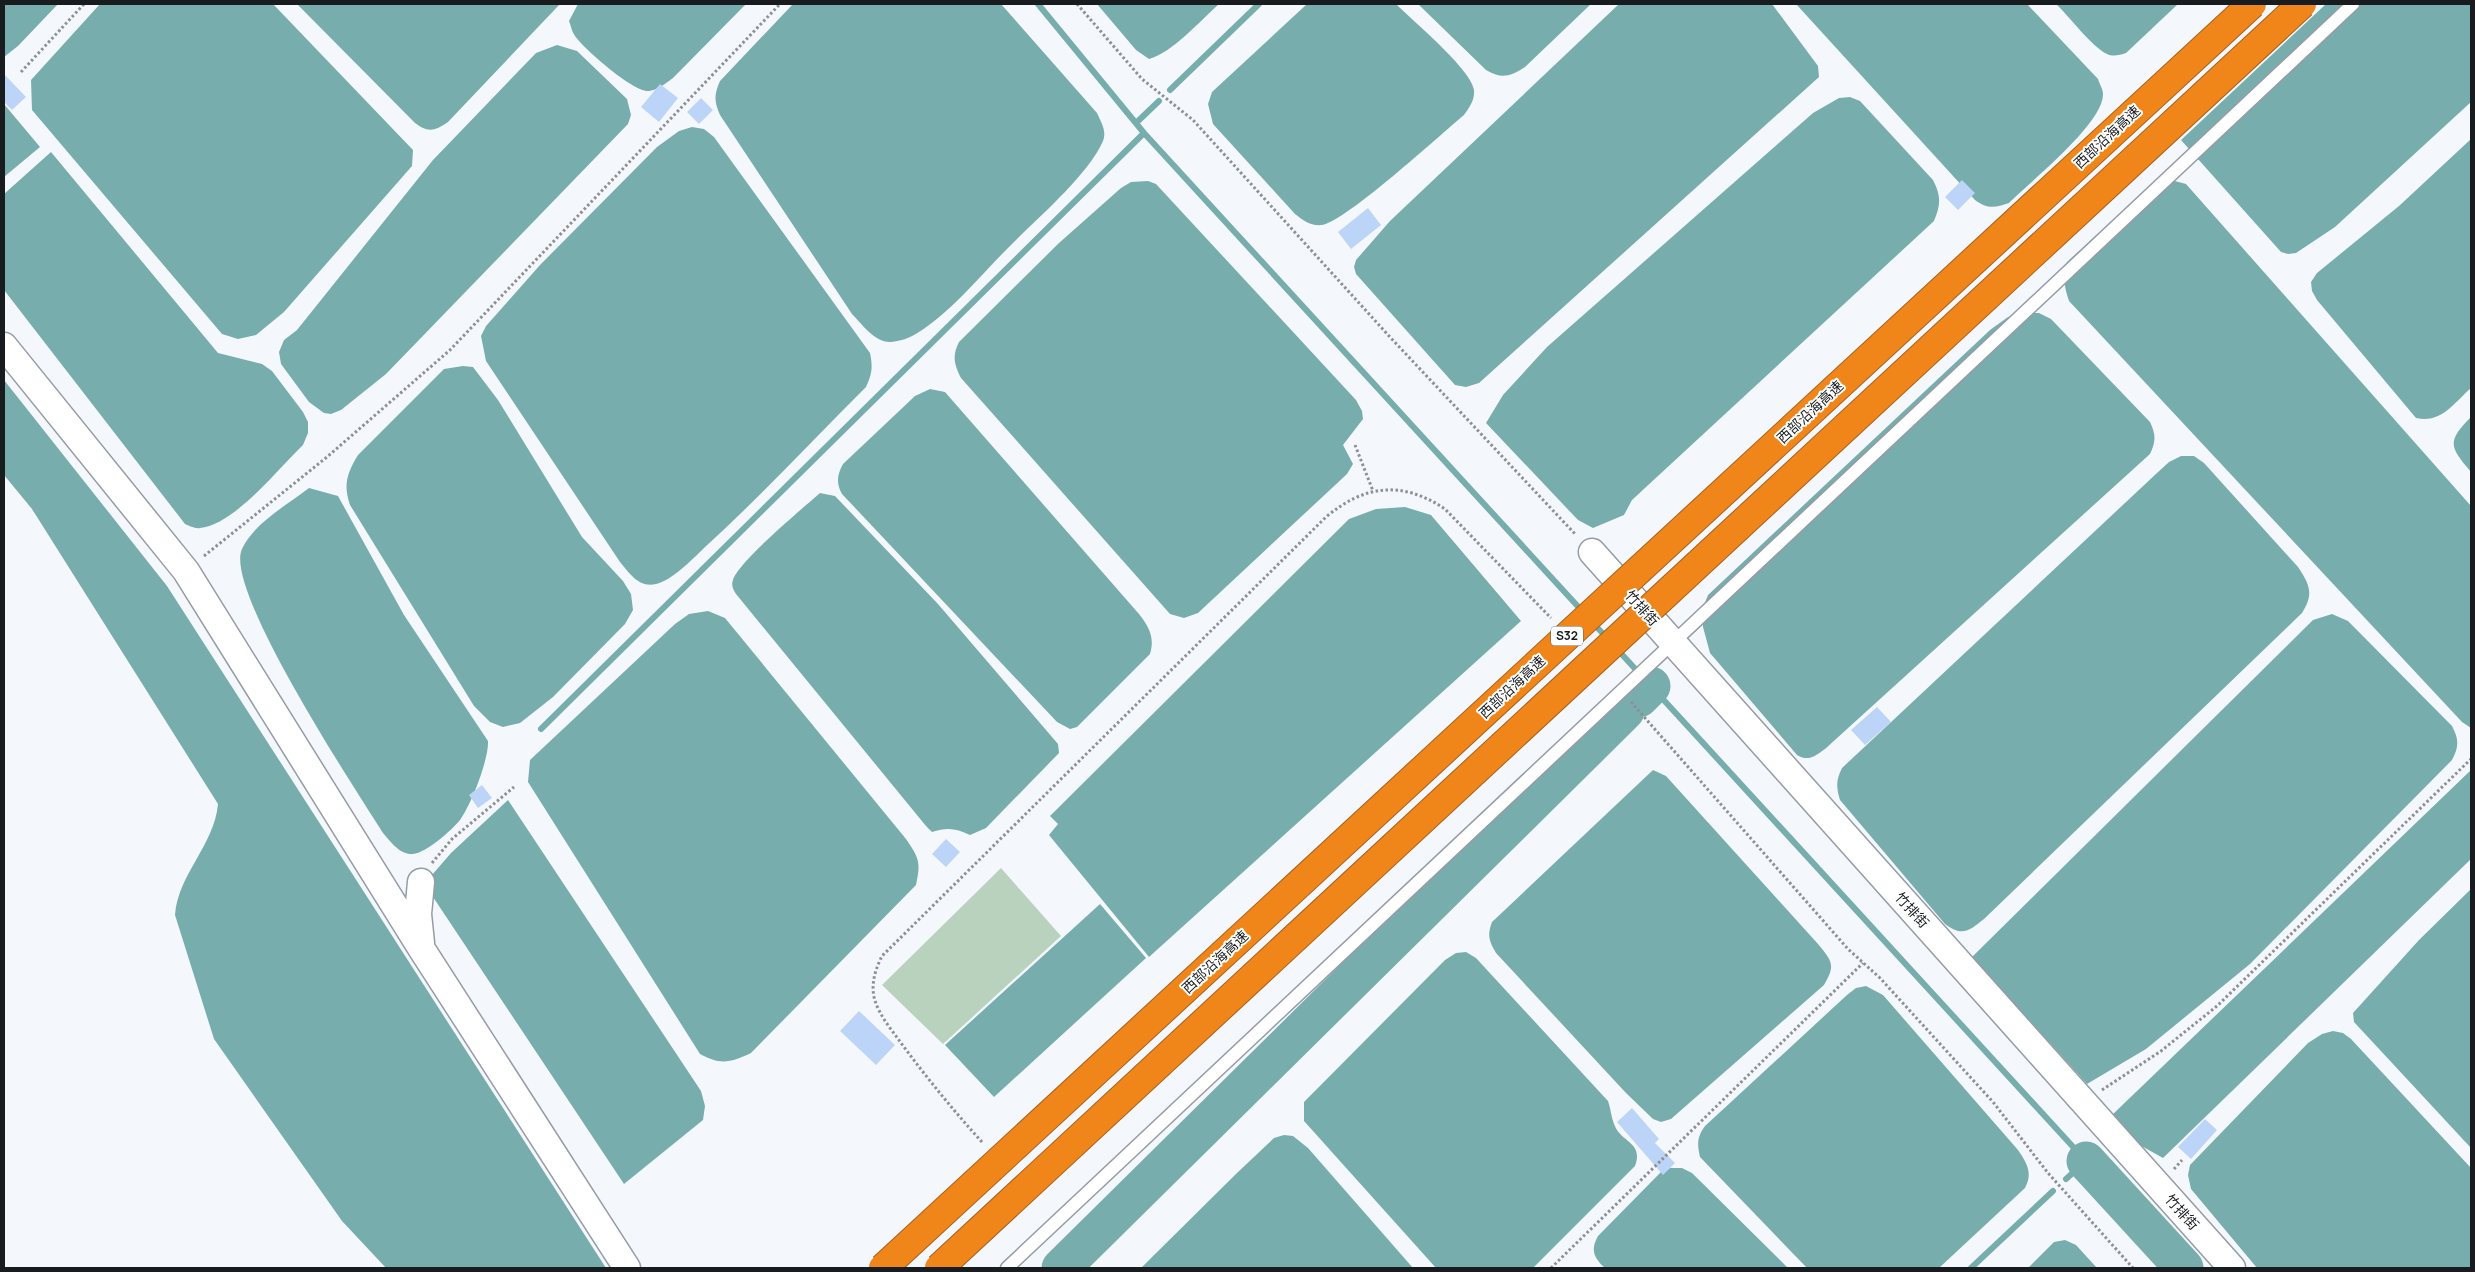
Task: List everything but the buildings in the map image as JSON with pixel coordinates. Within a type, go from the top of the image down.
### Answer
[{"type":"highway","name":"西部沿海高速","points":[[883,1268],[2252,4]]},
{"type":"highway","name":"S32","points":[[939,1268],[2302,4]]},
{"type":"street","points":[[4,346],[186,571],[421,948],[627,1268]]},
{"type":"street","name":"竹排街","points":[[1592,552],[2232,1268]]},
{"type":"street","points":[[421,882],[418,914],[421,948]]},
{"type":"lane","points":[[1007,1268],[2353,4]]},
{"type":"path","points":[[21,72],[84,4]]},
{"type":"path","points":[[186,571],[326,457],[450,350],[780,4]]},
{"type":"path","points":[[1077,4],[1142,79],[1192,120],[1389,336],[1592,552]]},
{"type":"path","points":[[1355,445],[1373,491]]},
{"type":"path","points":[[2083,1102],[2161,1051],[2217,1006],[2471,759]]},
{"type":"path","points":[[421,882],[435,858],[452,839],[514,787]]},
{"type":"path","points":[[1551,1268],[1863,963]]},
{"type":"green space","points":[[1001,868],[1061,936],[943,1044],[882,985]]},
{"type":"water","points":[[4,4],[58,4],[18,46],[4,57]]},
{"type":"water","points":[[100,4],[273,4],[413,150],[412,166],[284,312],[256,335],[238,339],[222,334],[32,110],[31,80]]},
{"type":"water","points":[[297,4],[560,4],[448,122],[432,130],[415,123]]},
{"type":"water","points":[[578,4],[746,4],[673,78],[659,88],[649,91],[642,90],[621,78],[588,50],[575,36],[569,21]]},
{"type":"water","points":[[793,4],[1001,4],[1097,113],[1103,127],[1103,141],[1095,155],[1060,198],[954,304],[931,324],[905,339],[891,342],[880,339],[869,332],[852,314],[718,110],[716,98],[720,81]]},
{"type":"water","points":[[1097,4],[1219,4],[1177,43],[1158,56],[1149,59],[1136,50]]},
{"type":"water","points":[[1307,4],[1396,4],[1453,58],[1471,81],[1474,90],[1473,100],[1464,115],[1371,194],[1334,220],[1322,225],[1311,224],[1295,214],[1213,124],[1208,104],[1212,92]]},
{"type":"water","points":[[1418,4],[1591,4],[1525,67],[1510,75],[1501,76],[1486,70]]},
{"type":"water","points":[[1619,4],[1772,4],[1818,66],[1819,77],[1479,383],[1466,387],[1455,385],[1356,274],[1354,267],[1356,260],[1390,221]]},
{"type":"water","points":[[1796,4],[2027,4],[2098,79],[2103,94],[2100,106],[2092,120],[2064,152],[2009,203],[1995,207],[1983,205],[1975,200]]},
{"type":"water","points":[[2056,4],[2178,4],[2126,53],[2114,56],[2107,54],[2095,45]]},
{"type":"water","points":[[2326,4],[2471,4],[2471,102],[2335,227],[2296,253],[2288,254],[2281,252],[2181,140]]},
{"type":"water","points":[[557,45],[577,51],[627,99],[631,115],[628,124],[386,374],[341,410],[331,414],[324,413],[309,402],[281,364],[279,352],[284,340],[297,330],[433,160],[536,53]]},
{"type":"water","points":[[1850,97],[1860,101],[1933,180],[1938,191],[1939,200],[1934,221],[1632,500],[1624,515],[1593,528],[1578,520],[1486,423],[1503,395],[1547,347],[1813,113],[1839,98]]},
{"type":"water","points":[[4,104],[40,147],[4,177]]},
{"type":"water","points":[[692,127],[704,129],[714,137],[870,353],[871,370],[866,387],[745,509],[681,569],[668,579],[650,585],[635,579],[620,562],[486,361],[481,336],[486,326],[540,265],[657,147],[679,131]]},
{"type":"water","points":[[2471,139],[2471,388],[2453,406],[2440,415],[2425,419],[2416,418],[2317,300],[2312,291],[2311,282],[2317,273],[2399,206]]},
{"type":"water","points":[[51,152],[218,353],[262,364],[272,371],[303,412],[308,422],[308,433],[303,445],[241,507],[213,525],[198,528],[185,524],[4,290],[4,194]]},
{"type":"water","points":[[2171,180],[2186,184],[2471,506],[2471,728],[2462,722],[2069,301],[2065,282],[2067,262],[2146,190]]},
{"type":"water","points":[[1148,181],[1156,184],[1356,400],[1362,411],[1363,419],[1343,445],[1353,464],[1347,474],[1198,613],[1184,618],[1170,614],[961,378],[955,360],[955,352],[959,342],[1059,243],[1121,188],[1131,182]]},
{"type":"water","points":[[2024,313],[2039,313],[2051,319],[2150,422],[2154,438],[2150,454],[1825,749],[1815,756],[1808,758],[1797,755],[1710,653],[1703,627],[1702,610],[1708,595],[1990,330],[2008,317]]},
{"type":"water","points":[[463,366],[473,367],[498,400],[582,537],[623,581],[631,594],[633,610],[625,624],[553,697],[520,723],[503,727],[490,722],[474,706],[350,505],[347,491],[347,479],[358,455],[444,369]]},
{"type":"water","points":[[4,380],[167,586],[606,1268],[386,1268],[342,1221],[214,1039],[175,915],[182,886],[210,833],[218,804],[32,509],[4,475]]},
{"type":"water","points":[[930,389],[945,392],[1146,623],[1152,642],[1150,654],[1077,727],[1070,729],[1057,722],[840,490],[838,479],[843,464],[915,396]]},
{"type":"water","points":[[2471,417],[2471,472],[2455,450],[2454,439]]},
{"type":"water","points":[[2181,456],[2194,456],[2204,463],[2298,567],[2308,584],[2309,595],[2306,606],[2302,613],[1984,919],[1965,931],[1951,928],[1945,924],[1840,800],[1837,784],[1842,768],[2157,473],[2169,462]]},
{"type":"water","points":[[309,488],[338,496],[404,615],[488,741],[486,759],[474,793],[460,820],[445,835],[418,853],[408,854],[393,844],[383,833],[347,776],[295,690],[271,645],[252,604],[241,571],[242,549],[254,531],[272,515]]},
{"type":"water","points":[[820,493],[835,496],[938,604],[1058,744],[1059,753],[986,828],[970,835],[951,829],[932,832],[734,590],[733,580],[746,561],[772,535]]},
{"type":"water","points":[[1405,507],[1431,515],[1521,621],[1149,957],[1049,835],[1058,824],[1050,816],[1349,519],[1376,509]]},
{"type":"water","points":[[708,611],[725,618],[906,839],[918,860],[916,885],[751,1053],[731,1061],[713,1060],[700,1054],[528,782],[530,760],[675,624],[689,614]]},
{"type":"water","points":[[2332,614],[2348,621],[2452,726],[2457,743],[2452,760],[2250,964],[2146,1049],[2087,1084],[1972,957],[2313,620]]},
{"type":"water","points":[[1653,770],[1666,776],[1818,944],[1831,963],[1830,973],[1824,985],[1671,1119],[1661,1122],[1653,1119],[1626,1093],[1496,953],[1489,934],[1492,922]]},
{"type":"water","points":[[2471,770],[2471,859],[2163,1158],[2129,1139],[2111,1116]]},
{"type":"water","points":[[508,800],[701,1091],[705,1106],[703,1120],[624,1184],[433,897],[432,875],[451,853]]},
{"type":"water","points":[[2471,889],[2471,1148],[2354,1022],[2353,1013],[2419,940]]},
{"type":"water","points":[[1100,904],[1146,958],[994,1097],[945,1045]]},
{"type":"water","points":[[1466,952],[1476,958],[1608,1101],[1617,1130],[1634,1147],[1636,1152],[1635,1166],[1533,1268],[1436,1268],[1304,1121],[1304,1102],[1445,960],[1456,953]]},
{"type":"water","points":[[1866,986],[1883,995],[2018,1150],[2028,1168],[2029,1178],[2025,1188],[1939,1268],[1807,1268],[1700,1157],[1698,1141],[1705,1126],[1847,995],[1856,988]]},
{"type":"water","points":[[2333,1031],[2343,1033],[2351,1039],[2471,1168],[2471,1268],[2257,1268],[2191,1189],[2188,1175],[2190,1165],[2308,1043],[2322,1034]]},
{"type":"water","points":[[1284,1135],[1293,1136],[1308,1148],[1413,1268],[1141,1268],[1274,1138]]},
{"type":"water","points":[[1670,1168],[1682,1168],[1692,1173],[1788,1268],[1605,1268],[1594,1254],[1594,1246],[1598,1236],[1661,1172]]},
{"type":"water","points":[[2065,1240],[2076,1245],[2097,1268],[2028,1268],[2054,1242]]},
{"type":"waterway","points":[[1038,4],[1144,133],[1583,612]]},
{"type":"waterway","points":[[1170,90],[1259,4]]},
{"type":"waterway","points":[[1136,123],[1159,101]]},
{"type":"waterway","points":[[541,729],[1144,133]]},
{"type":"waterway","points":[[1591,621],[1608,639]]},
{"type":"waterway","points":[[1617,649],[2086,1161],[2066,1179]]},
{"type":"waterway","points":[[1639,698],[1651,686]]},
{"type":"waterway","points":[[1061,1268],[1625,711]]},
{"type":"waterway","points":[[2086,1161],[2184,1268]]},
{"type":"waterway","points":[[1971,1268],[2053,1191]]}]
